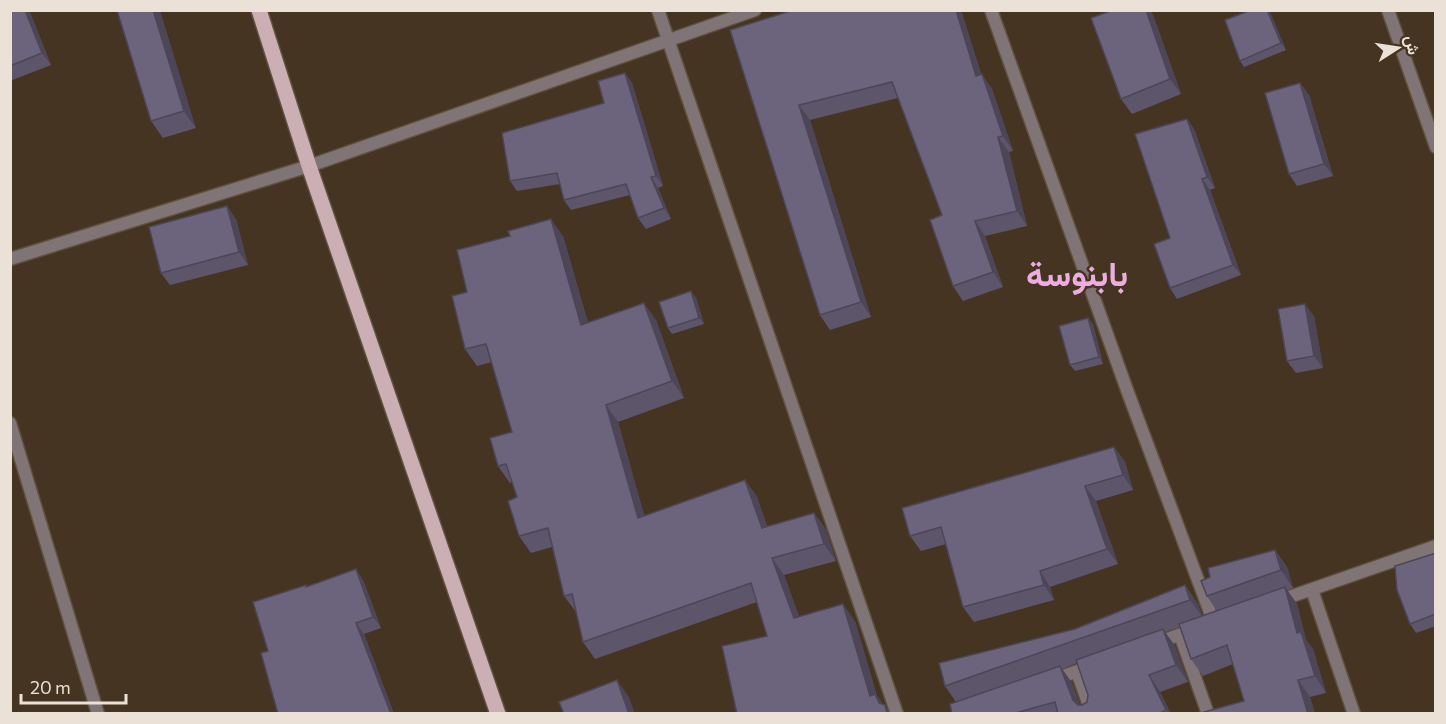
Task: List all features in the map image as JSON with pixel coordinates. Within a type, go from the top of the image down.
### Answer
[{"type":"main road","points":[[259,10],[309,166],[498,714]]},
{"type":"street","points":[[658,10],[897,714]]},
{"type":"street","points":[[10,259],[309,166],[755,10]]},
{"type":"street","points":[[991,10],[1123,379],[1219,621],[1149,646]]},
{"type":"street","points":[[1388,10],[1436,147]]},
{"type":"street","points":[[10,423],[98,714]]},
{"type":"street","points":[[1268,605],[1436,546]]},
{"type":"street","points":[[1312,590],[1354,714]]},
{"type":"street","points":[[1180,635],[1208,714]]},
{"type":"street","points":[[1044,683],[1108,660]]},
{"type":"street","points":[[1077,672],[1092,714]]},
{"type":"building","points":[[10,10],[25,10],[42,53],[10,66]]},
{"type":"building","points":[[117,10],[153,10],[184,111],[151,121]]},
{"type":"building","points":[[793,10],[956,10],[976,76],[982,74],[1003,136],[998,137],[1017,211],[975,221],[993,272],[953,286],[930,220],[942,215],[892,82],[799,105],[861,302],[820,315],[730,30]]},
{"type":"building","points":[[1113,10],[1146,10],[1170,79],[1121,99],[1091,18]]},
{"type":"building","points":[[1251,10],[1267,10],[1281,43],[1240,61],[1225,20]]},
{"type":"building","points":[[625,73],[656,176],[651,177],[664,208],[638,218],[626,184],[564,200],[557,173],[510,181],[502,133],[604,103],[598,81]]},
{"type":"building","points":[[1300,83],[1324,164],[1289,174],[1265,93]]},
{"type":"building","points":[[1187,119],[1207,177],[1202,179],[1233,265],[1170,288],[1154,244],[1170,238],[1135,134]]},
{"type":"building","points":[[227,206],[239,252],[161,273],[149,227]]},
{"type":"building","points":[[551,219],[581,325],[644,303],[672,381],[606,405],[638,518],[745,480],[762,528],[814,513],[824,544],[772,558],[794,618],[843,604],[870,696],[875,694],[879,703],[885,705],[887,714],[737,714],[722,646],[767,636],[751,583],[583,642],[572,594],[564,596],[548,528],[519,536],[508,501],[517,497],[506,464],[498,466],[490,438],[512,432],[486,344],[465,349],[452,296],[467,292],[457,250],[510,236],[508,231]]},
{"type":"building","points":[[691,291],[699,318],[668,328],[659,302]]},
{"type":"building","points":[[1305,304],[1314,356],[1287,361],[1278,309]]},
{"type":"building","points":[[1088,318],[1099,357],[1070,365],[1059,326]]},
{"type":"building","points":[[1114,447],[1123,475],[1085,486],[1107,549],[1040,571],[1044,585],[963,607],[941,527],[910,536],[902,508]]},
{"type":"building","points":[[1275,550],[1281,570],[1207,596],[1201,581],[1210,577],[1208,568]]},
{"type":"building","points":[[1436,553],[1436,614],[1410,624],[1397,590],[1395,566]]},
{"type":"building","points":[[356,569],[373,617],[356,623],[391,714],[278,714],[261,653],[268,651],[253,602],[306,585],[306,587]]},
{"type":"building","points":[[1185,585],[1190,600],[945,686],[939,663],[1075,629]]},
{"type":"building","points":[[1285,587],[1297,633],[1301,632],[1315,676],[1298,680],[1308,714],[1197,714],[1244,701],[1227,645],[1191,659],[1179,624]]},
{"type":"building","points":[[1163,629],[1176,665],[1149,675],[1166,710],[1158,714],[1058,714],[1055,702],[1012,714],[952,714],[950,704],[1060,666],[1073,700],[1078,705],[1082,705],[1087,702],[1088,695],[1076,660]]},
{"type":"building","points":[[617,680],[629,714],[564,714],[559,702]]},
{"type":"district","name":"بابنوسة","points":[[1077,272]]}]
